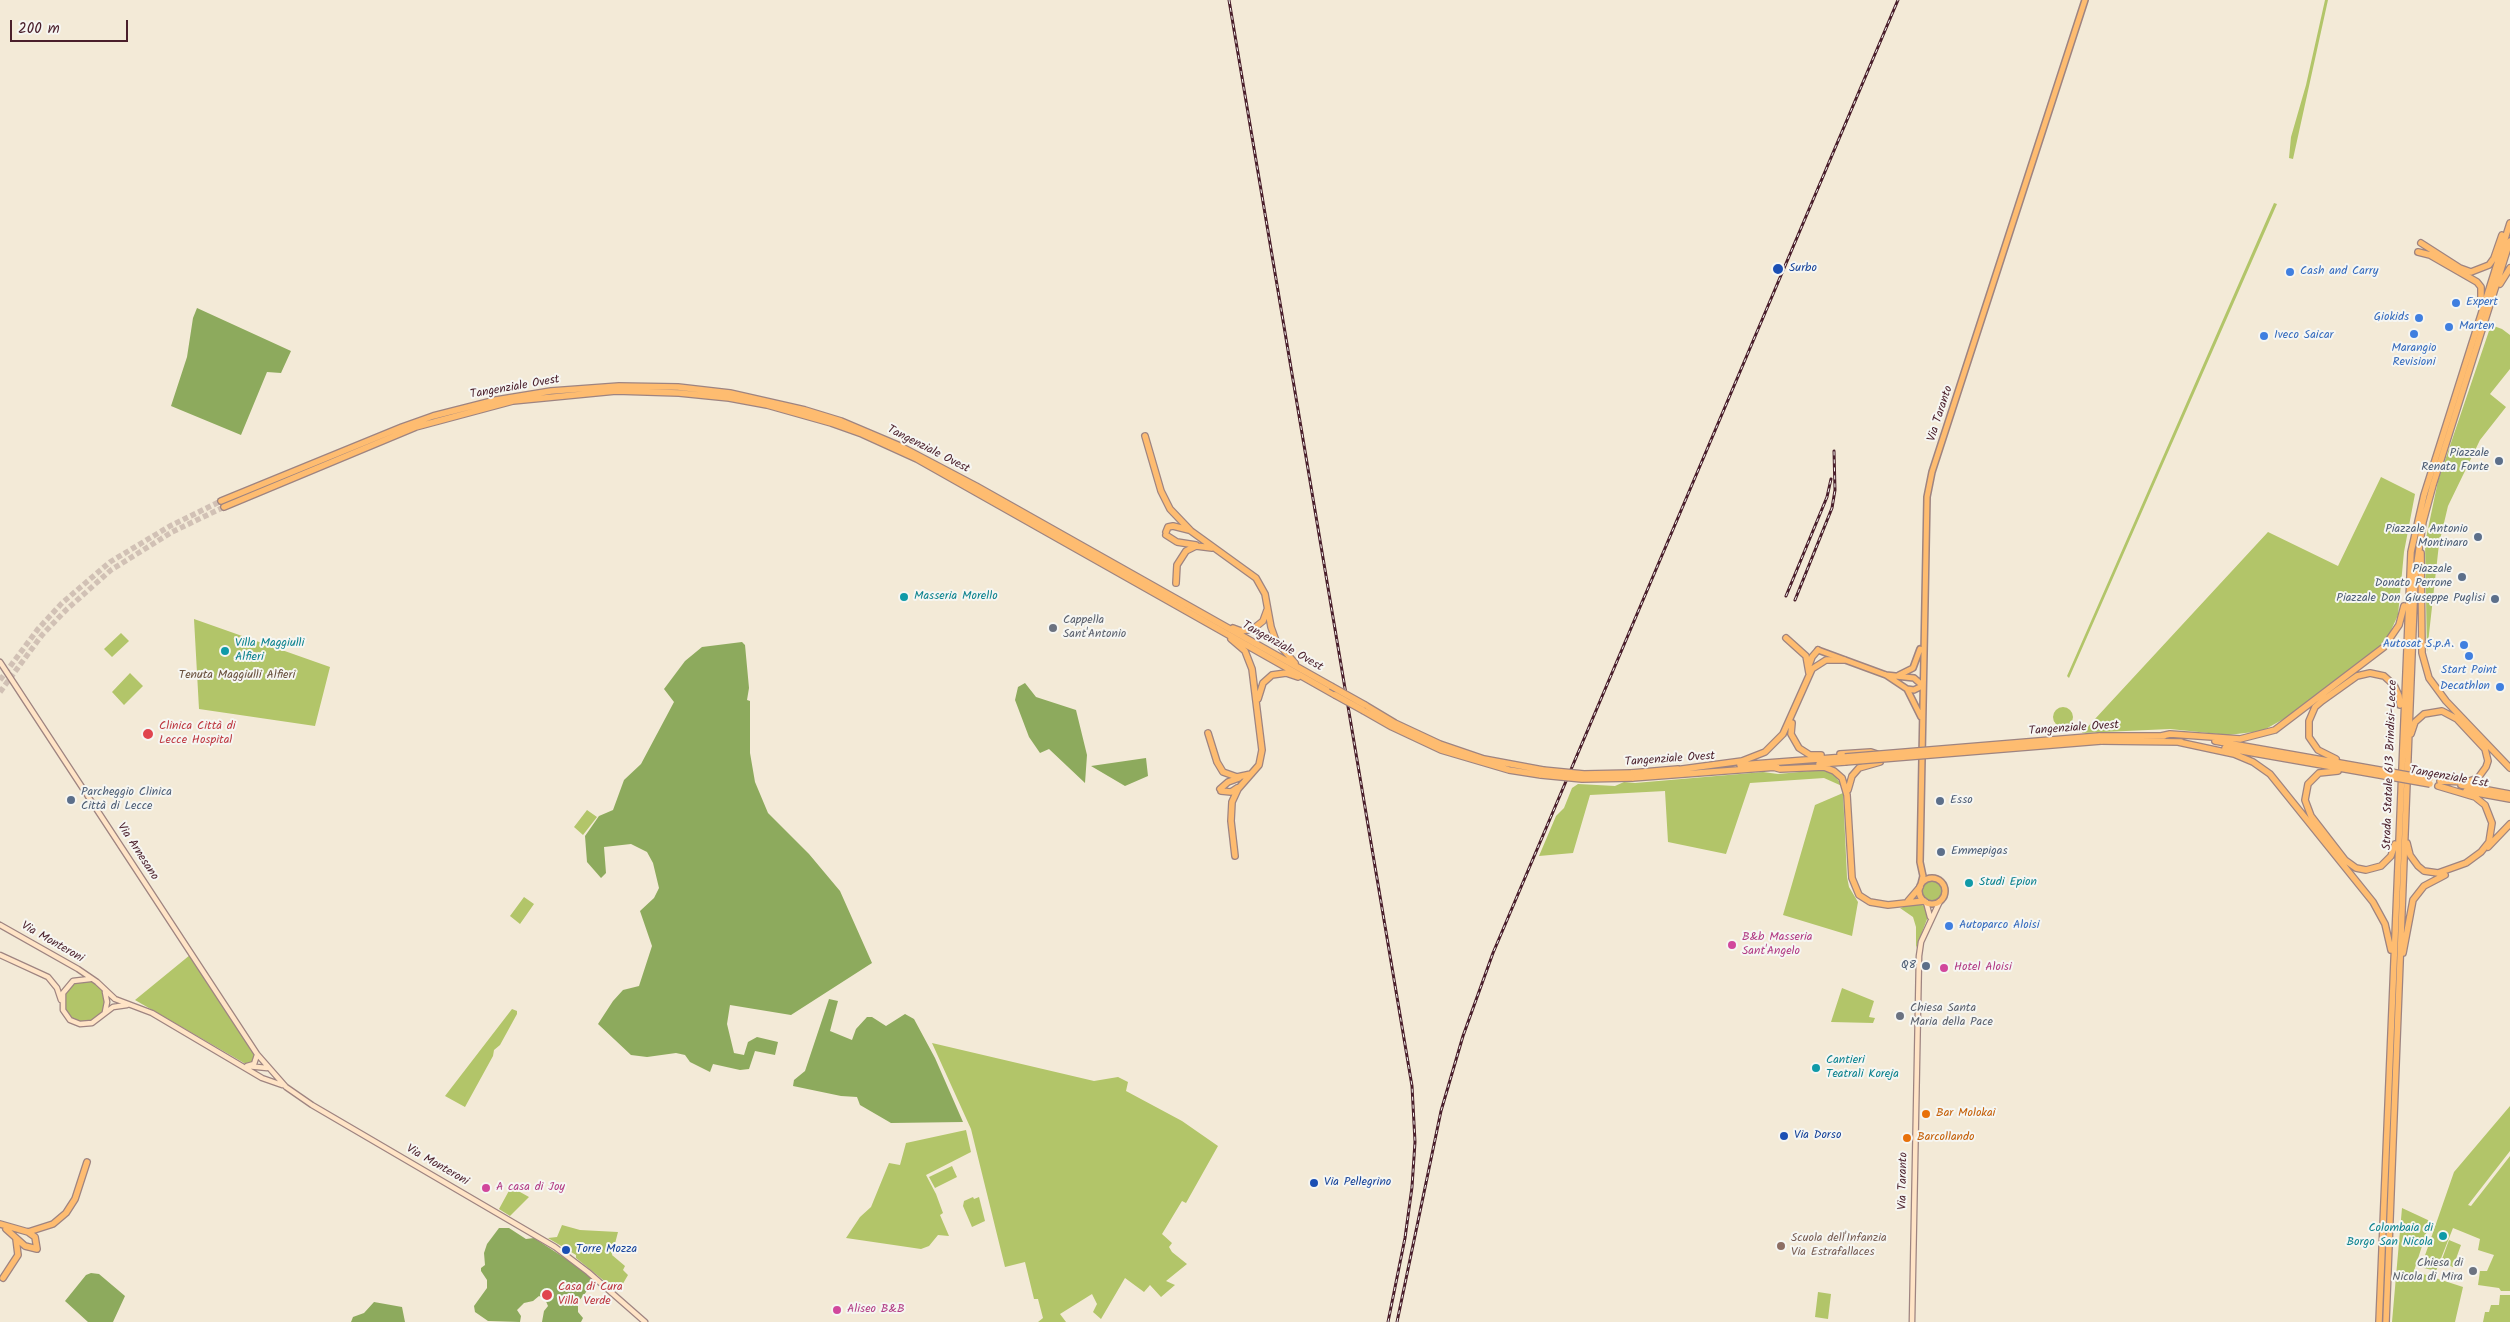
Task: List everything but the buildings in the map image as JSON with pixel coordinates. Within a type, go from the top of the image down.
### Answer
[{"type":"highway","points":[[2420,242],[2460,268],[2471,272],[2489,265],[2494,258],[2510,218]]},
{"type":"highway","name":"Strada Statale 613 Brindisi-Lecce","points":[[2386,1322],[2403,797],[2402,754],[2411,552],[2424,495],[2510,223]]},
{"type":"highway","name":"Strada Statale 613 Brindisi-Lecce","points":[[2403,797],[2407,766],[2414,577],[2423,522],[2510,241]]},
{"type":"highway","points":[[2418,252],[2430,254],[2468,276],[2481,287],[2483,296],[2468,343],[2467,356]]},
{"type":"highway","points":[[2482,332],[2486,326],[2501,282],[2510,268]]},
{"type":"highway","name":"Tangenziale Ovest","points":[[222,500],[402,427],[433,416],[496,400],[551,391],[619,386],[730,396],[798,413],[862,434],[917,459],[1033,521],[1323,682],[1332,691],[1364,708]]},
{"type":"highway","name":"Tangenziale Ovest","points":[[224,507],[408,431],[480,409],[532,398],[592,392],[711,393]]},
{"type":"highway","points":[[1145,436],[1164,498],[1176,517],[1191,531],[1256,578],[1267,600],[1271,628],[1280,647],[1290,659],[1323,682]]},
{"type":"highway","points":[[2433,485],[2421,554],[2423,661],[2429,678],[2439,693],[2510,768]]},
{"type":"highway","points":[[1191,531],[1173,526],[1166,533],[1177,542],[1201,546],[1222,553]]},
{"type":"highway","points":[[1176,583],[1177,565],[1182,555],[1191,548],[1201,546]]},
{"type":"highway","points":[[2161,736],[2170,734],[2240,739],[2267,734],[2282,726],[2375,655],[2390,640],[2399,625],[2403,610],[2408,559],[2411,552]]},
{"type":"highway","points":[[1193,611],[1234,629],[1248,631],[1259,626],[1263,621],[1267,612],[1267,600]]},
{"type":"highway","name":"Tangenziale Ovest","points":[[1193,611],[1205,621],[1393,725],[1474,761],[1509,770],[1582,779],[1773,767],[1845,757],[1916,756],[2100,738],[2178,742],[2221,747],[2372,771]]},
{"type":"highway","points":[[1205,621],[1239,646],[1248,657],[1252,669],[1257,706],[1262,754],[1260,763],[1234,795],[1231,808],[1235,856]]},
{"type":"highway","points":[[1786,638],[1800,649],[1812,666]]},
{"type":"highway","points":[[1675,770],[1736,762],[1758,756],[1779,741],[1794,714],[1812,666],[1812,657],[1818,650]]},
{"type":"highway","points":[[1812,666],[1830,659],[1844,660]]},
{"type":"highway","points":[[1257,706],[1262,684],[1266,679],[1279,673],[1292,674],[1332,691]]},
{"type":"highway","points":[[2372,771],[2324,754],[2318,750],[2309,737],[2309,721],[2315,707],[2357,676],[2377,674],[2388,680],[2397,690],[2400,703],[2402,754]]},
{"type":"highway","points":[[2407,766],[2415,722],[2429,711],[2448,712],[2482,744],[2488,762],[2482,773],[2472,781],[2439,783]]},
{"type":"highway","points":[[1794,714],[1791,734],[1799,748],[1810,755],[1845,757]]},
{"type":"highway","points":[[1208,733],[1219,767],[1228,775],[1241,777]]},
{"type":"highway","name":"Tangenziale Ovest","points":[[1632,776],[1675,770],[1877,754],[2100,738],[2161,736],[2208,740],[2385,774]]},
{"type":"highway","points":[[2178,742],[2224,751],[2246,758],[2270,774],[2373,902],[2382,918],[2390,945],[2395,1006]]},
{"type":"highway","points":[[1847,795],[1852,776],[1864,765],[1916,756]]},
{"type":"highway","points":[[1773,767],[1780,769],[1819,766],[1829,768],[1842,778],[1847,795],[1851,870],[1855,889],[1859,895],[1870,902],[1888,905],[1925,901]]},
{"type":"highway","points":[[2372,771],[2327,771],[2313,778],[2305,793],[2305,800],[2311,816],[2351,865],[2366,870],[2373,869],[2380,866],[2391,856],[2395,844],[2403,797]]},
{"type":"highway","points":[[1242,784],[1230,792],[1221,790],[1228,782],[1253,773]]},
{"type":"highway","name":"Tangenziale Est","points":[[2385,774],[2430,781],[2510,799]]},
{"type":"highway","points":[[2403,797],[2410,855],[2418,866],[2424,870],[2438,873],[2446,872],[2466,862],[2486,846],[2492,836],[2492,823],[2485,805],[2475,797],[2439,783]]},
{"type":"highway","name":"Tangenziale Est","points":[[2439,783],[2510,794]]},
{"type":"highway","points":[[2395,1006],[2413,900],[2431,882],[2477,858],[2510,824]]},
{"type":"highway","points":[[1906,903],[1921,886]]},
{"type":"highway","name":"Strada Statale 613 Brindisi-Lecce","points":[[2378,1322],[2382,1276],[2395,1006]]},
{"type":"highway","points":[[28,1232],[45,1228],[66,1213],[75,1199],[87,1162]]},
{"type":"highway","points":[[0,1224],[28,1232],[35,1237],[37,1249],[25,1246],[0,1224]]},
{"type":"highway","points":[[3,1278],[18,1255],[18,1242],[14,1235]]},
{"type":"main road","name":"Via Taranto","points":[[1930,924],[1930,911],[1920,895],[1923,876],[1920,852],[1925,521],[1932,472],[2085,0]]},
{"type":"main road","points":[[1896,676],[1909,671],[1916,664],[1923,639]]},
{"type":"main road","points":[[1818,650],[1886,674],[1914,678],[1922,686],[1914,690],[1907,689],[1886,674]]},
{"type":"main road","name":"Via Arnesano","points":[[0,662],[257,1054]]},
{"type":"main road","points":[[1907,689],[1922,722]]},
{"type":"main road","name":"Via Taranto","points":[[1912,1322],[1919,956],[1920,947],[1944,894],[1944,887],[1925,871],[1920,852]]},
{"type":"main road","points":[[1921,886],[1932,878]]},
{"type":"main road","points":[[1925,901],[1932,904],[1940,901]]},
{"type":"main road","name":"Via Monteroni","points":[[0,925],[94,980],[115,999],[152,1013],[245,1066],[256,1075],[286,1087],[319,1109],[555,1247],[588,1272],[645,1322]]},
{"type":"main road","points":[[0,956],[48,978],[57,988],[66,1016],[80,1024],[92,1023],[115,1006],[133,1005]]},
{"type":"main road","name":"Via Monteroni","points":[[61,1004],[63,993],[68,984],[78,979],[94,980]]},
{"type":"main road","points":[[103,1015],[107,1002],[105,991]]},
{"type":"main road","points":[[245,1066],[254,1064],[257,1054]]},
{"type":"main road","name":"Via Monteroni","points":[[257,1054],[286,1087]]},
{"type":"main road","name":"Via Monteroni","points":[[245,1066],[268,1068]]},
{"type":"main road","points":[[256,1075],[264,1073],[268,1068]]},
{"type":"green space","points":[[2325,0],[2328,0],[2293,159],[2289,158],[2291,137],[2306,85]]},
{"type":"green space","points":[[2274,203],[2277,204],[2069,678],[2067,676]]},
{"type":"green space","points":[[197,308],[291,351],[281,373],[267,372],[241,435],[171,406],[187,357],[193,318]]},
{"type":"green space","points":[[2491,325],[2502,329],[2510,335],[2510,369],[2490,394],[2506,407],[2480,440],[2448,506],[2439,544],[2427,652],[2425,543],[2438,481]]},
{"type":"green space","points":[[2381,477],[2415,494],[2404,552],[2398,615],[2388,637],[2378,648],[2289,716],[2262,731],[2228,735],[2170,729],[2082,733],[2268,532],[2338,566]]},
{"type":"green space","name":"Tenuta Maggiulli Alfieri","points":[[194,619],[330,667],[315,726],[199,709]]},
{"type":"green space","points":[[121,633],[129,641],[112,657],[104,649]]},
{"type":"green space","points":[[742,642],[745,645],[749,688],[747,700],[750,701],[750,753],[755,782],[768,813],[809,854],[840,891],[872,963],[791,1015],[730,1005],[727,1024],[734,1053],[744,1055],[748,1042],[757,1037],[778,1042],[775,1055],[755,1051],[749,1069],[740,1070],[713,1064],[710,1072],[690,1062],[685,1055],[676,1053],[647,1057],[631,1055],[598,1024],[613,1001],[623,990],[639,986],[652,946],[640,911],[654,898],[659,888],[653,863],[647,852],[631,844],[604,847],[606,873],[601,878],[587,862],[585,836],[599,816],[613,810],[624,780],[641,764],[674,702],[664,689],[685,661],[702,647]]},
{"type":"green space","points":[[130,673],[143,686],[124,705],[112,692]]},
{"type":"green space","points":[[1025,683],[1036,697],[1076,710],[1087,755],[1085,783],[1049,749],[1040,753],[1029,737],[1015,700],[1018,687]]},
{"type":"green space","points":[[2063,707],[2070,710],[2073,717],[2070,724],[2063,727],[2056,724],[2053,717],[2056,710]]},
{"type":"green space","points":[[1146,758],[1148,776],[1125,786],[1091,766]]},
{"type":"green space","points":[[1821,770],[1834,774],[1842,786],[1824,778],[1750,783],[1726,854],[1668,842],[1665,791],[1590,795],[1573,853],[1539,856],[1556,816],[1564,808],[1572,788],[1578,784],[1615,786],[1624,782],[1635,783],[1763,772],[1778,774]]},
{"type":"green space","points":[[1843,793],[1847,877],[1849,887],[1858,902],[1852,936],[1783,915],[1815,805]]},
{"type":"green space","points":[[587,810],[597,817],[583,835],[574,827]]},
{"type":"green space","points":[[1932,881],[1939,884],[1942,891],[1939,898],[1932,901],[1925,898],[1922,891],[1925,884]]},
{"type":"green space","points":[[524,897],[534,904],[520,924],[510,916]]},
{"type":"green space","points":[[1915,903],[1925,906],[1929,914],[1916,948],[1916,927],[1913,917],[1900,908]]},
{"type":"green space","points":[[190,955],[255,1054],[255,1061],[249,1064],[244,1063],[135,1000]]},
{"type":"green space","points":[[84,980],[99,986],[105,1001],[99,1016],[84,1022],[69,1016],[63,1001],[69,986]]},
{"type":"green space","points":[[1842,988],[1874,1001],[1869,1017],[1875,1018],[1873,1023],[1831,1022]]},
{"type":"green space","points":[[829,999],[838,1001],[830,1031],[852,1040],[856,1029],[867,1017],[872,1017],[886,1026],[905,1014],[914,1019],[935,1058],[963,1122],[891,1123],[860,1105],[857,1097],[841,1096],[793,1086],[794,1080],[805,1071]]},
{"type":"green space","points":[[512,1009],[517,1011],[517,1014],[500,1045],[494,1050],[493,1056],[465,1107],[445,1096]]},
{"type":"green space","points":[[932,1043],[1094,1081],[1118,1077],[1128,1082],[1126,1091],[1182,1121],[1218,1146],[1186,1203],[1182,1201],[1162,1234],[1172,1243],[1169,1247],[1172,1252],[1187,1264],[1166,1281],[1175,1285],[1161,1297],[1150,1285],[1144,1292],[1125,1278],[1101,1319],[1093,1312],[1097,1304],[1092,1294],[1060,1314],[1066,1322],[1038,1322],[1043,1318],[1038,1299],[1034,1299],[1025,1262],[1005,1267],[971,1129]]},
{"type":"green space","points":[[2510,1106],[2510,1151],[2468,1205],[2471,1206],[2510,1156],[2510,1291],[2501,1291],[2499,1288],[2478,1285],[2480,1271],[2487,1271],[2494,1255],[2478,1250],[2480,1239],[2453,1228],[2436,1271],[2424,1268],[2422,1264],[2454,1172]]},
{"type":"green space","points":[[966,1130],[971,1152],[926,1175],[936,1194],[943,1213],[940,1215],[949,1236],[938,1235],[929,1246],[921,1249],[846,1238],[860,1217],[871,1207],[889,1163],[900,1165],[906,1143]]},
{"type":"green space","points":[[952,1166],[957,1177],[935,1188],[929,1177]]},
{"type":"green space","points":[[511,1187],[529,1197],[510,1216],[499,1209]]},
{"type":"green space","points":[[973,1197],[974,1199],[979,1197],[985,1221],[972,1227],[963,1206],[964,1201]]},
{"type":"green space","points":[[2402,1208],[2430,1221],[2414,1271],[2463,1287],[2455,1322],[2392,1322]]},
{"type":"green space","points":[[562,1225],[580,1230],[618,1232],[612,1255],[625,1266],[623,1270],[628,1275],[618,1292],[576,1258],[576,1255],[548,1238],[557,1237]]},
{"type":"green space","points":[[499,1228],[509,1228],[526,1239],[534,1238],[577,1266],[595,1281],[578,1302],[578,1312],[583,1318],[581,1322],[542,1322],[544,1311],[548,1306],[545,1299],[539,1296],[533,1301],[524,1303],[517,1310],[521,1316],[520,1322],[488,1321],[475,1312],[474,1306],[487,1288],[487,1280],[481,1271],[481,1268],[485,1265],[484,1253],[487,1244]]},
{"type":"green space","points":[[2449,1240],[2461,1245],[2453,1267],[2441,1262]]},
{"type":"green space","points":[[91,1273],[99,1274],[125,1296],[113,1322],[88,1322],[65,1301],[86,1275]]},
{"type":"green space","points":[[1818,1292],[1831,1294],[1828,1319],[1815,1317]]},
{"type":"green space","points":[[2500,1295],[2510,1295],[2510,1322],[2483,1322],[2485,1312],[2489,1312],[2491,1305],[2499,1305]]},
{"type":"green space","points":[[374,1302],[402,1307],[405,1322],[351,1322],[353,1317],[364,1313]]},
{"type":"tunnel","points":[[0,680],[38,629],[62,603],[110,562],[170,526],[221,501]]},
{"type":"tunnel","points":[[0,692],[42,635],[66,610],[111,570],[172,532],[224,507]]},
{"type":"railway","points":[[1229,0],[1412,1086],[1415,1142],[1412,1187],[1405,1238],[1388,1322]]},
{"type":"railway","points":[[1397,1322],[1441,1111],[1463,1036],[1493,953],[1898,0]]},
{"type":"railway","points":[[1795,600],[1832,508],[1835,490],[1834,451]]},
{"type":"railway","points":[[1786,596],[1827,497],[1831,479]]},
{"type":"place","name":"Surbo","points":[[1778,269]]},
{"type":"place","name":"Cash and Carry","points":[[2290,272]]},
{"type":"place","name":"Expert","points":[[2456,303]]},
{"type":"place","name":"Giokids","points":[[2419,318]]},
{"type":"place","name":"Marten","points":[[2449,327]]},
{"type":"place","name":"Marangio Revisioni","points":[[2414,334]]},
{"type":"place","name":"Iveco Saicar","points":[[2264,336]]},
{"type":"place","name":"Piazzale Renata Fonte","points":[[2499,461]]},
{"type":"place","name":"Piazzale Antonio Montinaro","points":[[2478,537]]},
{"type":"place","name":"Piazzale Donato Perrone","points":[[2462,577]]},
{"type":"place","name":"Masseria Morello","points":[[904,597]]},
{"type":"place","name":"Piazzale Don Giuseppe Puglisi","points":[[2495,599]]},
{"type":"place","name":"Cappella Sant'Antonio","points":[[1053,628]]},
{"type":"place","name":"Autosat S.p.A.","points":[[2464,645]]},
{"type":"place","name":"Villa Maggiulli Alfieri","points":[[225,651]]},
{"type":"place","name":"Start Point","points":[[2469,656]]},
{"type":"place","name":"Decathlon","points":[[2500,687]]},
{"type":"place","name":"Clinica Città di Lecce Hospital","points":[[148,734]]},
{"type":"place","name":"Parcheggio Clinica Città di Lecce","points":[[71,800]]},
{"type":"place","name":"Esso","points":[[1940,801]]},
{"type":"place","name":"Emmepigas","points":[[1941,852]]},
{"type":"place","name":"Studi Epion","points":[[1969,883]]},
{"type":"place","name":"Autoparco Aloisi","points":[[1949,926]]},
{"type":"place","name":"B&b Masseria Sant'Angelo","points":[[1732,945]]},
{"type":"place","name":"Q8","points":[[1926,966]]},
{"type":"place","name":"Hotel Aloisi","points":[[1944,968]]},
{"type":"place","name":"Chiesa Santa Maria della Pace","points":[[1900,1016]]},
{"type":"place","name":"Cantieri Teatrali Koreja","points":[[1816,1068]]},
{"type":"place","name":"Bar Molokai","points":[[1926,1114]]},
{"type":"place","name":"Via Dorso","points":[[1784,1136]]},
{"type":"place","name":"Barcollando","points":[[1907,1138]]},
{"type":"place","name":"Via Pellegrino","points":[[1314,1183]]},
{"type":"place","name":"A casa di Joy","points":[[486,1188]]},
{"type":"place","name":"Colombaia di Borgo San Nicola","points":[[2443,1236]]},
{"type":"place","name":"Scuola dell'Infanzia Via Estrafallaces","points":[[1781,1246]]},
{"type":"place","name":"Torre Mozza","points":[[566,1250]]},
{"type":"place","name":"Chiesa di Nicola di Mira","points":[[2473,1271]]},
{"type":"place","name":"Casa di Cura Villa Verde","points":[[547,1295]]},
{"type":"place","name":"Aliseo B&B","points":[[837,1310]]}]
